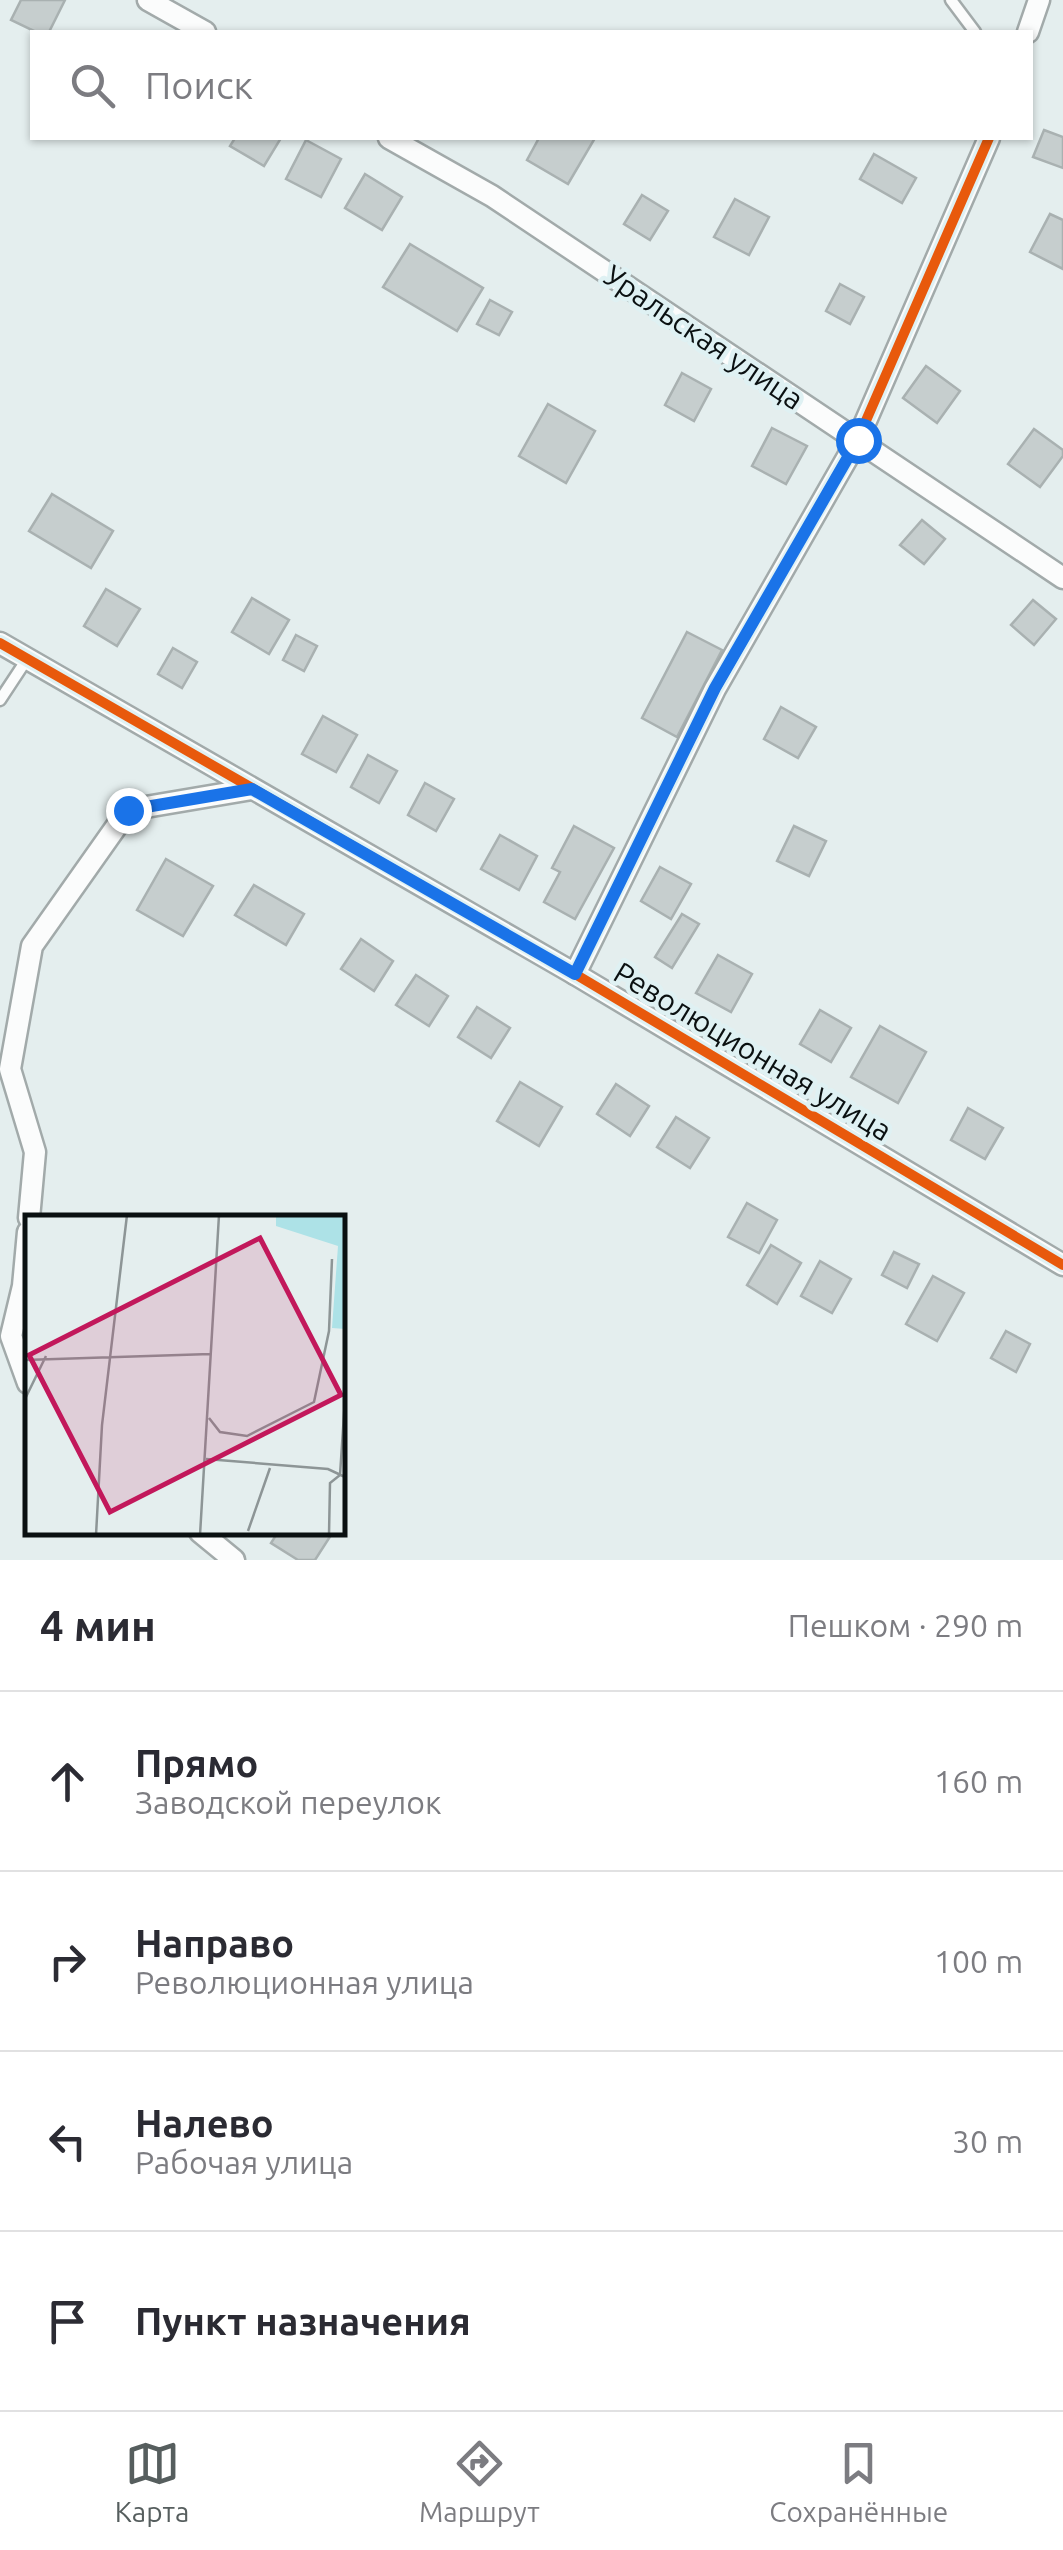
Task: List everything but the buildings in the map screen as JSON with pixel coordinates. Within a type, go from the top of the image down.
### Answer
[{"type":"street","points":[[148,0],[201,30]]},
{"type":"street","points":[[1029,30],[1039,0]]},
{"type":"street","name":"Уральская улица","points":[[393,140],[492,196],[1063,578]]},
{"type":"street","points":[[575,974],[715,688],[858,440],[988,140]]},
{"type":"street","name":"Революционная улица","points":[[0,643],[575,974],[1063,1265]]},
{"type":"street","points":[[29,1215],[35,1152],[10,1069],[32,946],[128,810],[252,789]]},
{"type":"street","points":[[25,1259],[12,1336],[25,1374]]},
{"type":"street","points":[[204,1535],[234,1560]]},
{"type":"lane","points":[[952,0],[974,30]]},
{"type":"lane","points":[[0,700],[27,658]]},
{"type":"cycle path","points":[[575,974],[715,689],[858,439],[988,140]]},
{"type":"cycle path","points":[[0,643],[575,974],[1063,1265]]},
{"type":"route","points":[[128,810],[252,789],[575,974],[715,688],[858,440]]}]
